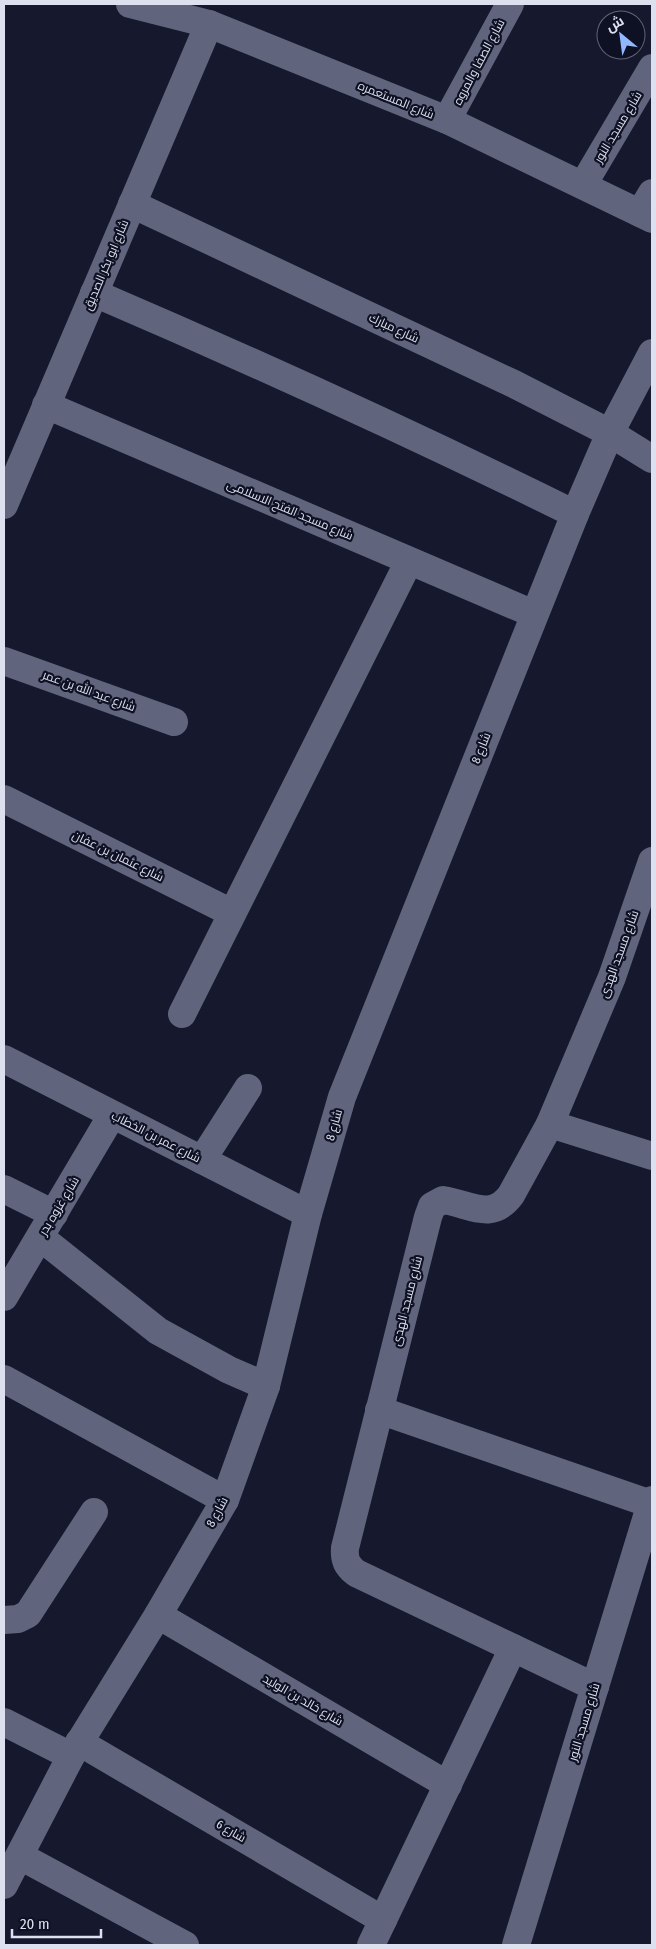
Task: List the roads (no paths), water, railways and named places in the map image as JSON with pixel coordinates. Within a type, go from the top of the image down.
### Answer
[{"type":"street","name":"شارع المستعمره","points":[[130,4],[209,24],[447,120],[583,185],[648,208]]},
{"type":"street","name":"شارع الصفا والمروه","points":[[447,120],[510,4]]},
{"type":"street","name":"شارع ابو بكر الصديق","points":[[4,505],[209,24]]},
{"type":"street","name":"شارع مسجد النور","points":[[583,185],[652,68]]},
{"type":"street","name":"شارع مبارك","points":[[132,204],[514,384],[610,433],[652,459]]},
{"type":"street","points":[[94,293],[257,363],[417,436],[576,514]]},
{"type":"street","name":"شارع 8","points":[[4,1886],[75,1749],[158,1615],[225,1500],[266,1386],[308,1214],[342,1097],[534,614],[610,433],[652,353]]},
{"type":"street","name":"شارع مسجد الفتح الاسلامى","points":[[46,405],[534,614]]},
{"type":"street","points":[[182,1014],[409,561]]},
{"type":"street","name":"شارع عبد الله بن عمر","points":[[4,661],[174,722]]},
{"type":"street","name":"شارع عثمان بن عفان","points":[[4,799],[232,913]]},
{"type":"street","name":"شارع مسجد الهدى","points":[[595,1687],[356,1573],[349,1567],[344,1558],[344,1548],[432,1206],[443,1200],[492,1211],[504,1206],[550,1124],[612,977],[652,861]]},
{"type":"street","name":"شارع عمر بن الخطاب","points":[[4,1059],[308,1214]]},
{"type":"street","points":[[202,1160],[248,1088]]},
{"type":"street","name":"شارع غزوه بدر","points":[[4,1297],[112,1115]]},
{"type":"street","points":[[550,1124],[652,1156]]},
{"type":"street","points":[[4,1189],[54,1214]]},
{"type":"street","points":[[40,1237],[158,1331],[229,1370],[266,1386]]},
{"type":"street","points":[[4,1379],[225,1500]]},
{"type":"street","points":[[379,1410],[652,1502]]},
{"type":"street","name":"شارع مسجد النور","points":[[516,1945],[652,1502]]},
{"type":"street","points":[[4,1620],[18,1619],[28,1614],[94,1512]]},
{"type":"street","name":"شارع خالد بن الوليد","points":[[158,1615],[448,1785]]},
{"type":"street","points":[[370,1945],[514,1648]]},
{"type":"street","name":"شارع 6","points":[[4,1722],[75,1749],[383,1920]]},
{"type":"street","points":[[20,1856],[185,1945]]}]
